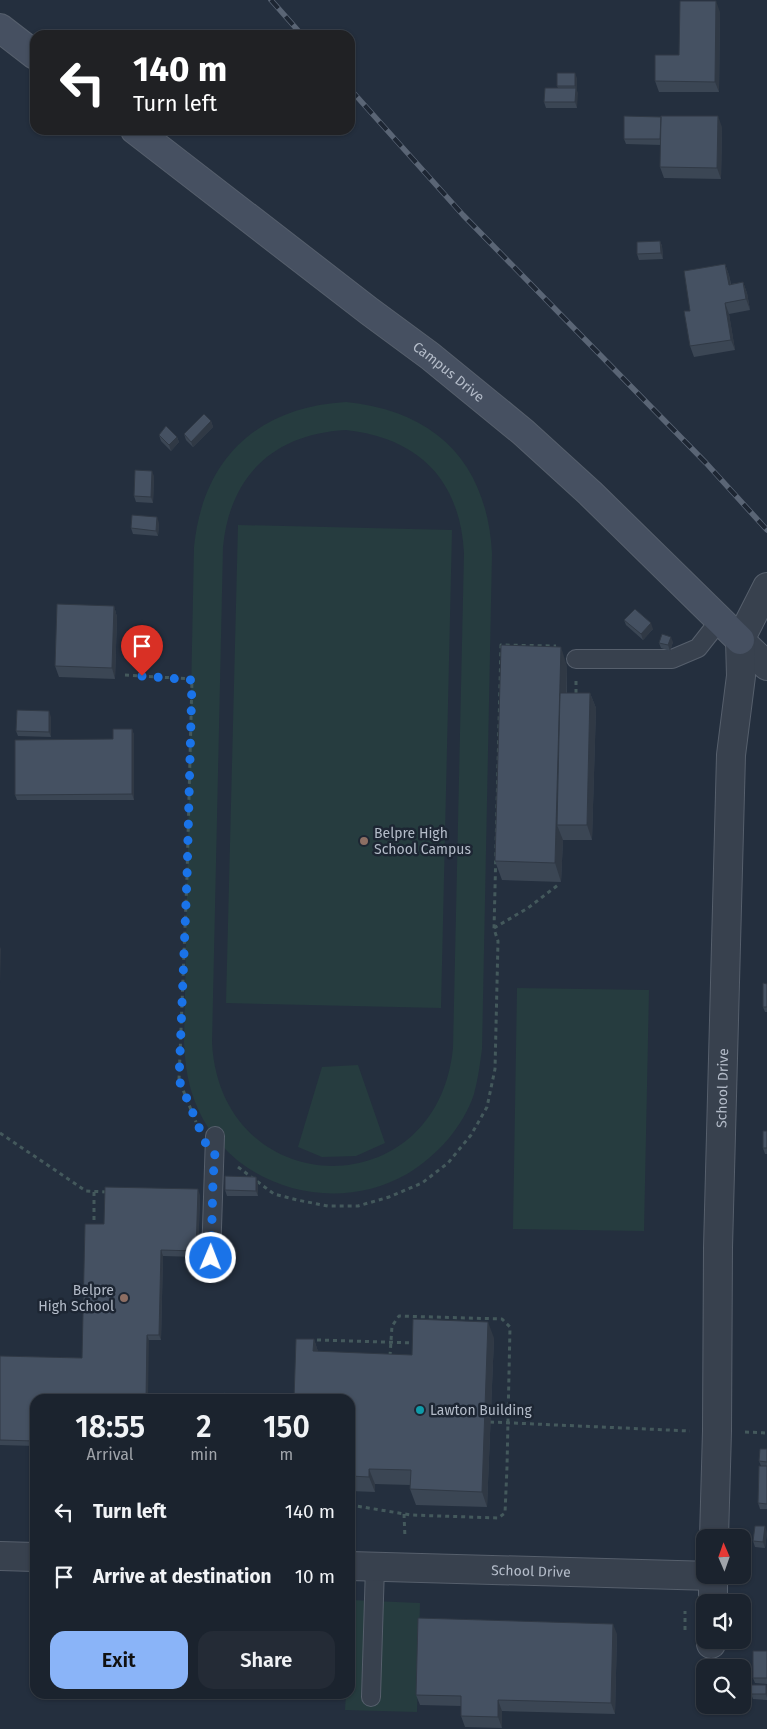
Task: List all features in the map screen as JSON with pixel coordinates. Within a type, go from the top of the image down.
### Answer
[{"type":"street","points":[[0,28],[30,50]]},
{"type":"street","name":"Campus Drive","points":[[141,135],[430,356],[523,432],[590,493],[740,640]]},
{"type":"street","points":[[767,587],[740,640],[767,666]]},
{"type":"street","name":"School Drive","points":[[714,1529],[718,1248],[731,756],[741,676],[740,640]]},
{"type":"street","points":[[0,1556],[30,1557]]},
{"type":"street","name":"School Drive","points":[[363,1566],[713,1585]]},
{"type":"lane","points":[[576,659],[672,659],[698,648],[720,620]]},
{"type":"lane","points":[[215,1144],[211,1258],[218,1268]]},
{"type":"lane","points":[[363,1566],[371,1697]]},
{"type":"path","points":[[125,675],[192,680],[179,1080],[206,1144],[215,1144],[220,1157],[241,1168],[274,1194],[328,1206],[358,1206],[388,1197],[422,1183],[448,1163],[471,1135],[487,1107],[495,1069],[498,941],[494,929],[501,645],[569,646],[576,650],[576,693]]},
{"type":"path","points":[[494,929],[528,908],[558,885]]},
{"type":"path","points":[[0,1133],[86,1191],[112,1192]]},
{"type":"path","points":[[94,1192],[94,1225]]},
{"type":"path","points":[[355,1505],[404,1514],[498,1518],[504,1512],[510,1327],[502,1319],[399,1316],[392,1326],[390,1360]]},
{"type":"path","points":[[317,1340],[418,1343]]},
{"type":"path","points":[[490,1422],[688,1431]]},
{"type":"path","points":[[737,1432],[767,1432]]},
{"type":"path","points":[[404,1514],[404,1536],[407,1544]]},
{"type":"path","points":[[684,1637],[685,1608]]},
{"type":"green space","points":[[346,402],[378,407],[406,417],[430,430],[451,447],[467,468],[480,493],[488,521],[492,553],[482,1049],[479,1072],[474,1094],[463,1118],[448,1140],[429,1159],[407,1174],[378,1187],[348,1193],[318,1193],[288,1187],[260,1175],[235,1158],[214,1136],[198,1109],[188,1076],[184,1042],[194,547],[200,515],[209,488],[223,463],[240,443],[262,427],[286,414],[315,406]],"holes":[[[346,430],[394,442],[414,453],[430,467],[444,484],[454,504],[461,527],[464,553],[453,1048],[438,1101],[410,1138],[372,1159],[330,1166],[288,1157],[251,1134],[224,1096],[212,1043],[223,547],[227,521],[235,499],[246,479],[260,463],[277,450],[297,440],[320,433]]]},
{"type":"green space","points":[[238,525],[452,530],[441,1008],[226,1003]]},
{"type":"green space","points":[[517,988],[649,990],[644,1231],[513,1229]]},
{"type":"green space","points":[[358,1065],[385,1143],[356,1156],[322,1157],[298,1147],[322,1067]]},
{"type":"green space","points":[[355,1600],[420,1603],[417,1712],[345,1710],[346,1699],[355,1699]]},
{"type":"building","points":[[680,1],[716,1],[715,82],[655,81],[655,55],[679,55]]},
{"type":"building","points":[[557,73],[575,73],[575,86],[557,86]]},
{"type":"building","points":[[545,88],[576,88],[575,102],[544,102]]},
{"type":"building","points":[[624,116],[661,117],[660,139],[624,139]]},
{"type":"building","points":[[661,116],[718,116],[717,168],[660,167]]},
{"type":"building","points":[[660,241],[661,253],[637,254],[637,242]]},
{"type":"building","points":[[725,264],[729,285],[743,282],[746,299],[725,303],[731,340],[690,346],[684,311],[690,311],[684,271]]},
{"type":"building","points":[[204,414],[211,421],[191,442],[184,434]]},
{"type":"building","points":[[166,426],[177,437],[169,445],[159,435]]},
{"type":"building","points":[[135,470],[152,471],[151,497],[134,496]]},
{"type":"building","points":[[132,515],[157,517],[156,531],[131,528]]},
{"type":"building","points":[[57,604],[114,606],[112,668],[55,666]]},
{"type":"building","points":[[635,609],[651,623],[641,634],[624,620]]},
{"type":"building","points":[[662,634],[671,637],[668,645],[659,643]]},
{"type":"building","points":[[501,645],[561,647],[555,863],[495,861]]},
{"type":"building","points":[[560,693],[590,693],[587,825],[557,825]]},
{"type":"building","points":[[17,710],[49,711],[49,732],[16,731]]},
{"type":"building","points":[[113,729],[132,729],[132,794],[15,795],[15,740],[113,739]]},
{"type":"building","points":[[763,983],[767,984],[767,1007],[763,1007]]},
{"type":"building","points":[[763,1131],[767,1131],[767,1148],[763,1148]]},
{"type":"building","points":[[225,1176],[256,1177],[256,1191],[225,1190]]},
{"type":"building","name":"Belpre High School","points":[[105,1187],[198,1189],[196,1251],[161,1250],[159,1335],[147,1335],[146,1394],[30,1394],[30,1441],[0,1440],[0,1356],[82,1358],[85,1224],[104,1224]]},
{"type":"building","name":"Lawton Building","points":[[413,1319],[488,1322],[482,1492],[410,1489],[411,1470],[369,1469],[369,1477],[355,1476],[355,1394],[294,1394],[296,1339],[314,1339],[313,1351],[412,1355]]},
{"type":"building","points":[[760,1449],[767,1449],[767,1462],[759,1461]]},
{"type":"building","points":[[759,1466],[767,1466],[767,1504],[758,1503]]},
{"type":"building","points":[[755,1526],[765,1526],[763,1542],[753,1541]]},
{"type":"building","points":[[418,1618],[613,1624],[611,1703],[498,1700],[498,1717],[461,1716],[461,1696],[416,1695]]},
{"type":"building","points":[[753,1651],[767,1651],[767,1678],[753,1678]]},
{"type":"building","points":[[751,1685],[766,1685],[766,1694],[751,1694]]},
{"type":"railway","points":[[271,0],[298,30]]},
{"type":"railway","points":[[355,95],[463,215],[706,463],[767,530]]},
{"type":"place","name":"Belpre High School Campus","points":[[364,841]]},
{"type":"place","name":"Belpre High School","points":[[124,1298]]},
{"type":"place","name":"Lawton Building","points":[[420,1410]]},
{"type":"route","points":[[142,676],[192,680],[179,1080],[206,1144],[215,1152],[211,1258]]}]
